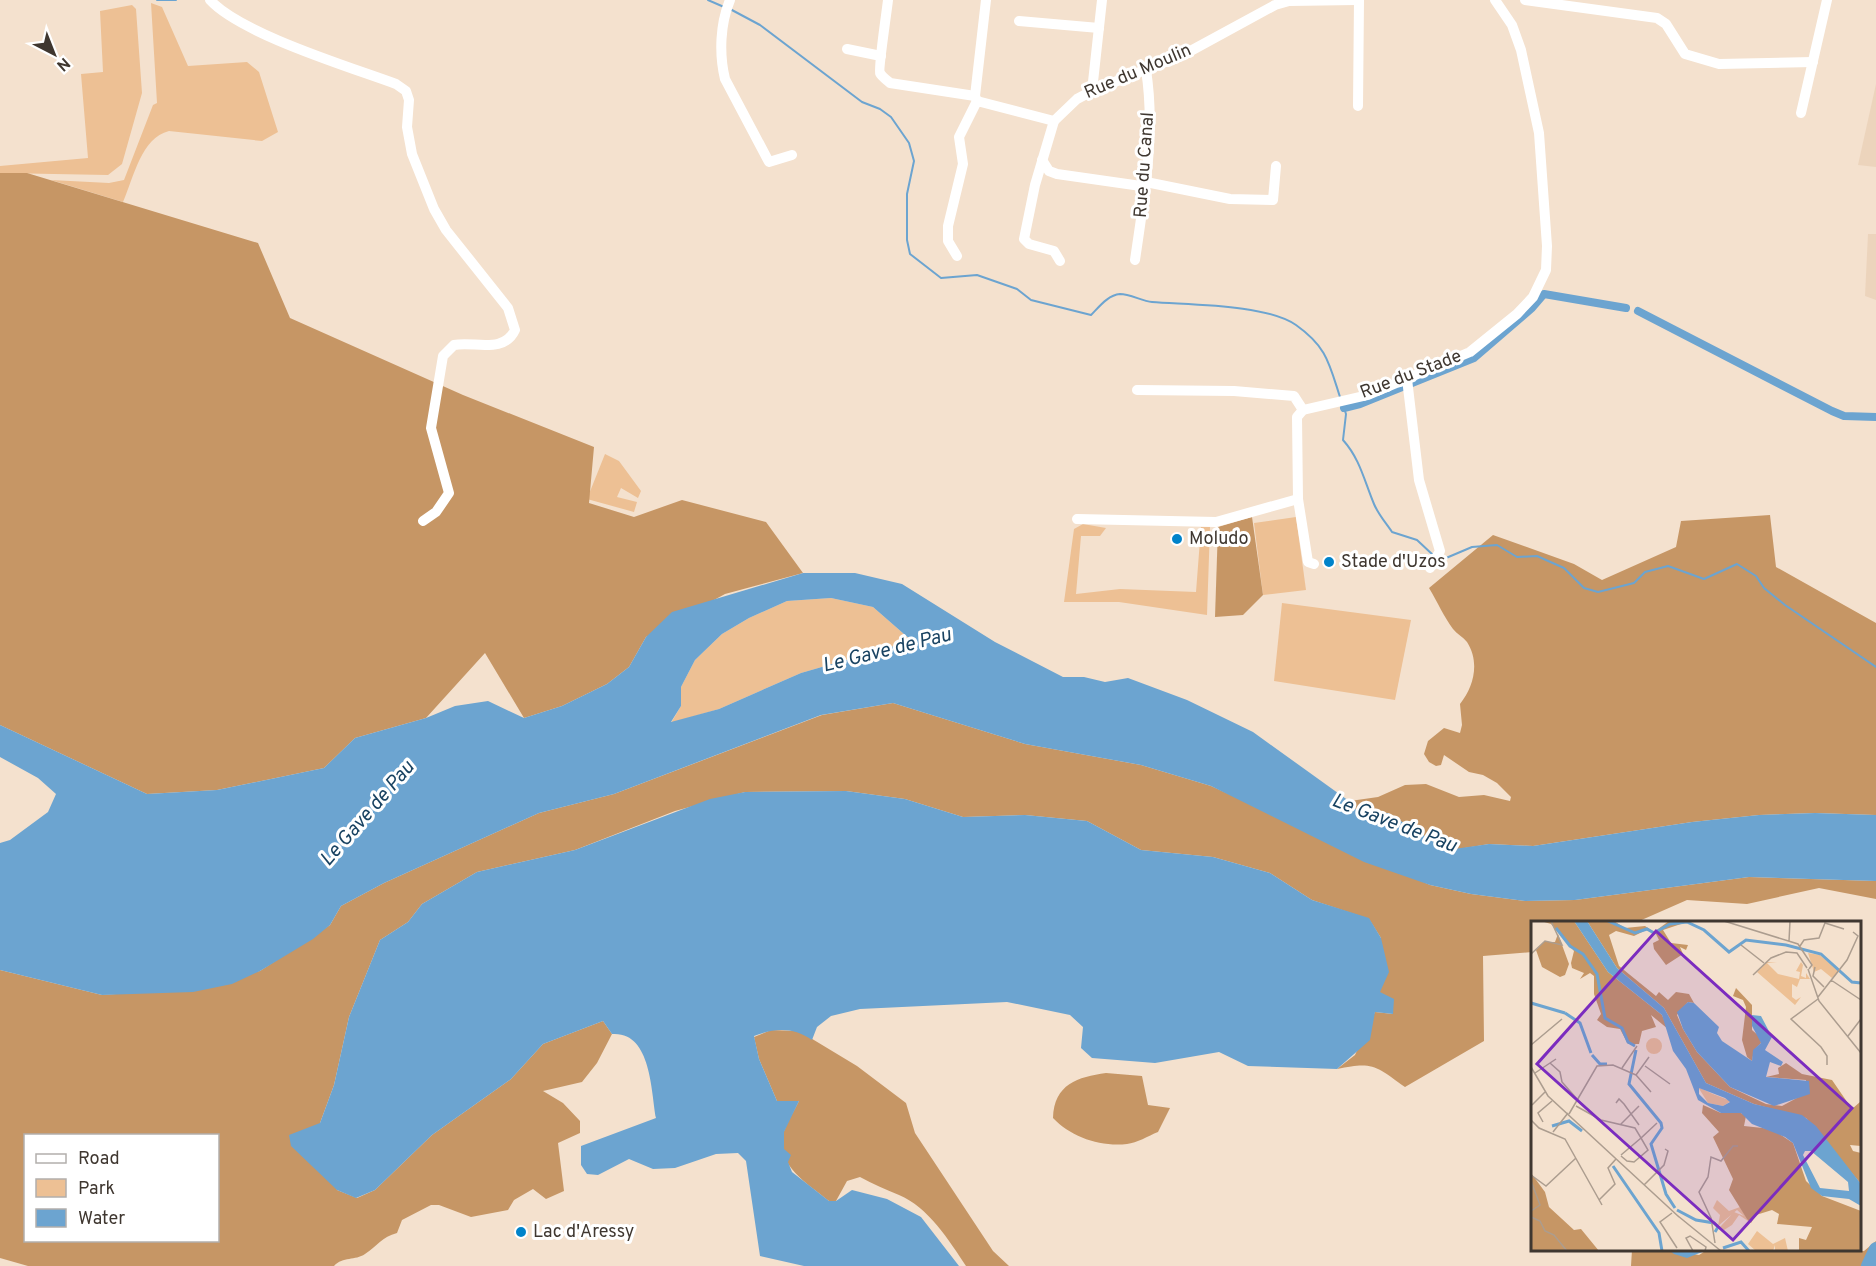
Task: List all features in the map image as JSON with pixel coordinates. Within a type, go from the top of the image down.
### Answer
[{"type":"street","points":[[210,0],[220,11],[249,26],[297,47],[396,84],[406,91],[409,100],[407,127],[412,154],[434,209],[446,230],[508,308],[514,320],[512,337],[493,345],[454,345],[445,352],[431,428],[449,493],[436,512],[423,521]]},
{"type":"street","points":[[888,0],[878,67],[880,75],[890,83],[976,99],[1054,121],[1036,182],[1024,239],[1029,244],[1054,251],[1060,261]]},
{"type":"street","points":[[957,256],[948,241],[948,226],[963,164],[959,137],[976,99],[986,0]]},
{"type":"street","points":[[1092,91],[1102,0]]},
{"type":"street","points":[[1357,0],[1358,106]]},
{"type":"street","name":"Rue du Moulin","points":[[1054,121],[1077,99],[1092,91],[1185,54],[1275,4],[1289,1],[1357,0]]},
{"type":"street","name":"Rue du Stade","points":[[1304,410],[1408,383],[1470,352],[1525,306],[1533,297],[1546,270],[1547,246],[1539,133],[1521,50],[1512,25],[1495,0]]},
{"type":"street","points":[[1525,0],[1657,18],[1665,24],[1685,54],[1719,64],[1813,62]]},
{"type":"street","points":[[1801,113],[1827,0]]},
{"type":"street","points":[[728,5],[723,16],[722,66],[725,79],[769,162],[792,155]]},
{"type":"street","points":[[1019,21],[1099,28]]},
{"type":"street","points":[[847,49],[881,56]]},
{"type":"street","name":"Rue du Canal","points":[[1135,260],[1146,182],[1149,94],[1146,70]]},
{"type":"street","points":[[1042,160],[1053,173]]},
{"type":"street","points":[[1036,182],[1053,173],[1141,186],[1146,182],[1230,199],[1273,200],[1276,166]]},
{"type":"street","points":[[1408,383],[1419,480],[1434,560]]},
{"type":"street","points":[[1137,390],[1234,391],[1294,396],[1304,410],[1297,417],[1298,499],[1308,562],[1314,564]]},
{"type":"street","points":[[1077,519],[1216,522],[1298,499]]},
{"type":"shaded area","points":[[1876,84],[1876,167],[1858,165]]},
{"type":"shaded area","points":[[0,173],[27,173],[258,243],[290,318],[463,395],[594,447],[589,503],[634,517],[682,500],[766,522],[803,573],[725,594],[646,637],[629,667],[607,684],[562,706],[524,718],[485,653],[426,718],[355,738],[324,768],[217,790],[147,794],[0,725]]},
{"type":"shaded area","points":[[1868,234],[1876,234],[1876,300],[1865,296]]},
{"type":"shaded area","points":[[1770,515],[1776,567],[1876,623],[1876,815],[1815,813],[1759,815],[1692,822],[1533,846],[1489,844],[1447,851],[1388,813],[1360,816],[1350,801],[1378,797],[1405,785],[1426,784],[1459,797],[1484,795],[1510,801],[1511,797],[1497,783],[1483,775],[1469,772],[1444,755],[1441,765],[1436,766],[1429,762],[1424,754],[1428,741],[1444,728],[1460,733],[1462,725],[1460,704],[1469,690],[1474,674],[1473,658],[1467,642],[1453,629],[1429,588],[1493,535],[1574,564],[1602,580],[1676,547],[1681,521]]},
{"type":"shaded area","points":[[1252,517],[1263,595],[1243,615],[1215,617],[1218,527]]},
{"type":"shaded area","points":[[893,703],[1025,744],[1141,765],[1211,786],[1430,885],[1471,894],[1525,901],[1575,900],[1749,877],[1876,881],[1876,899],[1819,888],[1747,904],[1687,900],[1639,921],[1531,921],[1531,952],[1483,956],[1484,1041],[1405,1087],[1374,1067],[1359,1065],[1337,1069],[1355,1055],[1375,1012],[1393,1014],[1379,992],[1381,938],[1369,919],[1312,900],[1270,873],[1213,857],[1141,850],[1087,821],[1025,815],[963,817],[905,799],[846,791],[745,792],[675,811],[575,850],[477,872],[422,904],[408,922],[380,940],[349,1017],[334,1085],[320,1123],[337,1190],[357,1198],[375,1190],[432,1135],[511,1079],[543,1044],[603,1021],[612,1034],[597,1063],[582,1082],[543,1091],[563,1103],[580,1121],[580,1133],[558,1143],[564,1191],[546,1199],[533,1189],[514,1200],[508,1210],[471,1217],[439,1205],[431,1205],[402,1220],[397,1233],[383,1239],[365,1254],[341,1261],[334,1266],[28,1266],[0,1258],[0,970],[102,995],[144,992],[260,971],[330,925],[341,906],[384,883],[539,813],[614,794],[822,715]]},
{"type":"shaded area","points":[[771,1030],[799,1031],[857,1066],[906,1103],[915,1133],[993,1251],[1009,1266],[966,1266],[937,1225],[910,1200],[860,1177],[847,1181],[836,1201],[829,1201],[794,1172],[783,1153],[782,1143],[784,1131],[799,1101],[777,1101],[759,1059],[754,1037]]},
{"type":"shaded area","points":[[1106,1073],[1142,1076],[1148,1105],[1170,1108],[1158,1132],[1131,1143],[1107,1144],[1077,1135],[1053,1118],[1054,1106],[1058,1097],[1069,1084],[1086,1077]]},
{"type":"shaded area","points":[[1876,1241],[1876,1266],[1631,1266],[1632,1251],[1675,1251],[1699,1255],[1705,1251],[1864,1251]]},
{"type":"green space","points":[[151,3],[162,7],[188,66],[247,62],[259,72],[278,132],[262,141],[169,131],[159,135],[145,150],[123,202],[51,180],[109,183],[124,180],[153,105],[157,103]]},
{"type":"green space","points":[[132,5],[136,9],[142,93],[122,164],[108,175],[0,173],[0,166],[88,158],[81,74],[103,72],[100,11]]},
{"type":"green space","points":[[605,454],[619,461],[641,491],[638,498],[621,488],[617,497],[637,502],[634,512],[587,499]]},
{"type":"green space","points":[[1296,517],[1306,590],[1263,595],[1254,523]]},
{"type":"green space","points":[[1083,524],[1106,528],[1100,536],[1081,536],[1076,594],[1120,589],[1196,592],[1201,527],[1210,527],[1207,615],[1119,602],[1064,602],[1074,529]]},
{"type":"green space","points":[[831,598],[873,607],[912,641],[801,673],[719,709],[671,723],[681,706],[681,687],[695,660],[722,634],[749,618],[787,601]]},
{"type":"green space","points":[[1282,603],[1411,620],[1395,700],[1274,681]]},
{"type":"water","name":"Le Gave de Pau","points":[[803,573],[855,573],[902,584],[995,642],[1063,677],[1084,677],[1105,682],[1128,678],[1187,700],[1253,732],[1349,801],[1360,815],[1388,813],[1447,850],[1489,844],[1533,846],[1692,822],[1759,815],[1815,813],[1876,815],[1876,881],[1749,877],[1575,900],[1525,901],[1471,894],[1430,885],[1364,862],[1211,786],[1141,765],[1025,744],[893,703],[821,715],[614,794],[539,813],[384,883],[341,906],[330,925],[313,939],[260,971],[232,984],[193,992],[102,995],[0,970],[0,843],[10,840],[48,812],[56,794],[38,778],[0,757],[0,725],[147,794],[217,790],[324,768],[355,738],[426,718],[455,706],[488,701],[524,718],[562,706],[607,684],[629,667],[646,637],[672,612]],"holes":[[[831,598],[873,607],[912,641],[801,673],[719,709],[671,722],[681,706],[681,687],[695,660],[722,634],[749,618],[787,601]]]},
{"type":"water","name":"Lac d'Aressy","points":[[846,791],[905,799],[963,817],[1025,815],[1087,821],[1141,850],[1213,857],[1270,873],[1312,900],[1369,918],[1381,938],[1389,972],[1380,992],[1394,999],[1393,1014],[1375,1012],[1370,1040],[1337,1069],[1248,1066],[1219,1052],[1155,1063],[1092,1058],[1081,1048],[1083,1027],[1070,1015],[1007,1002],[860,1009],[831,1016],[817,1027],[812,1040],[798,1033],[784,1030],[769,1031],[754,1036],[759,1059],[777,1101],[799,1101],[784,1132],[784,1149],[791,1155],[788,1162],[792,1172],[829,1201],[836,1201],[852,1190],[887,1199],[921,1217],[959,1266],[804,1266],[760,1256],[746,1161],[738,1153],[716,1154],[675,1168],[653,1169],[629,1159],[598,1175],[587,1174],[581,1165],[581,1146],[656,1118],[650,1078],[642,1052],[635,1042],[625,1036],[612,1034],[603,1021],[543,1044],[511,1079],[432,1135],[375,1190],[356,1198],[337,1190],[291,1146],[289,1135],[320,1123],[334,1085],[349,1017],[380,940],[408,922],[422,904],[477,872],[575,850],[710,799],[745,792]]},
{"type":"water","points":[[1670,1251],[1704,1251],[1687,1258]]},
{"type":"waterway","points":[[157,0],[176,0]]},
{"type":"waterway","points":[[708,0],[724,7]]},
{"type":"waterway","points":[[730,9],[760,25],[862,102],[880,109],[891,117],[909,143],[914,161],[907,194],[907,240],[910,254],[941,278],[977,275],[1017,289],[1031,300],[1091,315],[1108,299],[1120,294],[1152,302],[1247,309],[1283,318],[1296,325],[1321,348],[1340,397]]},
{"type":"waterway","points":[[1344,408],[1360,404],[1474,358],[1532,308],[1544,294],[1626,308]]},
{"type":"waterway","points":[[1638,311],[1832,411],[1844,416],[1876,417]]},
{"type":"waterway","points":[[1343,405],[1346,414],[1343,440],[1358,462],[1378,511],[1392,532],[1417,540],[1433,555]]},
{"type":"waterway","points":[[1439,561],[1472,547],[1497,545],[1517,557],[1537,556],[1564,568],[1584,588],[1598,592],[1634,583],[1645,572],[1668,566],[1704,579],[1737,564],[1756,576],[1764,588],[1785,605],[1876,667]]},
{"type":"waterway","points":[[1868,1266],[1876,1249]]},
{"type":"place","name":"Moludo","points":[[1177,539]]},
{"type":"place","name":"Stade d'Uzos","points":[[1329,562]]},
{"type":"place","name":"Lac d'Aressy","points":[[521,1232]]}]
